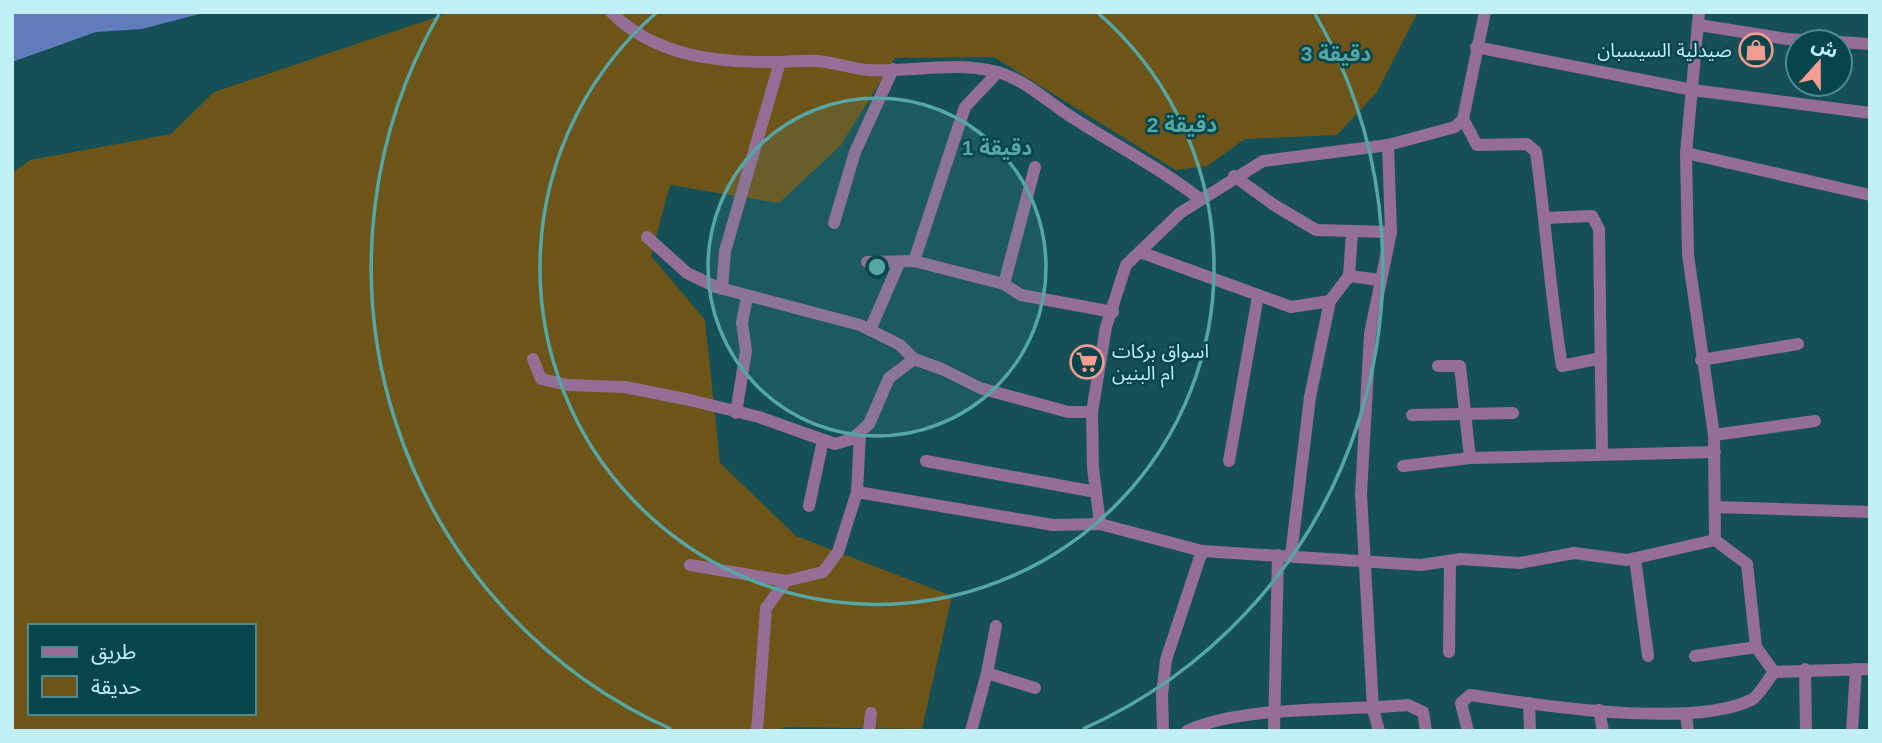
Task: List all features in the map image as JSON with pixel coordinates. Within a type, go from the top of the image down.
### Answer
[{"type":"street","points":[[611,12],[624,26],[677,52],[723,61],[816,61],[868,70],[943,67],[998,72],[1040,94],[1069,115],[1165,172],[1200,199]]},
{"type":"street","points":[[1100,524],[1092,412],[1106,327],[1126,265],[1180,213],[1234,176],[1263,161],[1388,145],[1455,127],[1463,119],[1485,12]]},
{"type":"street","points":[[1715,540],[1716,452],[1688,255],[1686,153],[1699,19],[1784,39]]},
{"type":"street","points":[[1476,47],[1693,90],[1870,113]]},
{"type":"street","points":[[722,289],[725,251],[780,62]]},
{"type":"street","points":[[834,223],[855,152],[894,69]]},
{"type":"street","points":[[914,261],[965,107],[998,72]]},
{"type":"street","points":[[1463,119],[1477,145],[1527,144],[1536,152],[1545,218],[1549,286],[1562,366],[1601,358]]},
{"type":"street","points":[[1379,731],[1373,709],[1361,494],[1370,334],[1391,232],[1388,145]]},
{"type":"street","points":[[1686,153],[1870,195]]},
{"type":"street","points":[[1004,284],[1035,167]]},
{"type":"street","points":[[1234,176],[1274,205],[1316,230],[1391,232]]},
{"type":"street","points":[[1545,218],[1592,216],[1599,229],[1602,454]]},
{"type":"street","points":[[1274,731],[1284,555],[1310,397],[1330,302],[1349,276],[1352,233]]},
{"type":"street","points":[[647,237],[687,273],[722,289],[870,330],[900,345],[914,359],[942,369],[980,388],[1068,412],[1092,412]]},
{"type":"street","points":[[1140,251],[1291,307],[1330,302]]},
{"type":"street","points":[[867,262],[914,261],[1004,284],[1021,295],[1113,312]]},
{"type":"street","points":[[870,330],[899,263]]},
{"type":"street","points":[[1349,276],[1380,279]]},
{"type":"street","points":[[1229,461],[1258,296]]},
{"type":"street","points":[[736,413],[746,351],[742,323],[747,297]]},
{"type":"street","points":[[1701,360],[1798,344]]},
{"type":"street","points":[[533,359],[541,379],[568,385],[625,387],[690,400],[759,417],[835,444],[860,434]]},
{"type":"street","points":[[690,565],[786,581],[823,572],[838,552],[857,492],[860,434],[879,407],[889,378],[914,359]]},
{"type":"street","points":[[1438,366],[1460,366],[1471,458]]},
{"type":"street","points":[[1412,415],[1513,413]]},
{"type":"street","points":[[1714,435],[1815,421]]},
{"type":"street","points":[[809,506],[824,440]]},
{"type":"street","points":[[1403,466],[1471,458],[1716,452]]},
{"type":"street","points":[[926,461],[1096,492]]},
{"type":"street","points":[[857,492],[1053,525],[1100,524],[1202,551],[1421,565],[1450,561],[1520,563],[1574,553],[1635,558],[1715,540],[1747,564],[1756,647],[1774,671]]},
{"type":"street","points":[[1715,507],[1870,512]]},
{"type":"street","points":[[1163,731],[1162,695],[1166,660],[1202,551]]},
{"type":"street","points":[[1635,558],[1648,656]]},
{"type":"street","points":[[1449,652],[1450,561]]},
{"type":"street","points":[[757,731],[766,608],[786,581]]},
{"type":"street","points":[[971,731],[987,673],[996,626]]},
{"type":"street","points":[[1695,656],[1756,647]]},
{"type":"street","points":[[1805,669],[1806,731]]},
{"type":"street","points":[[1774,671],[1863,669],[1852,731]]},
{"type":"street","points":[[1468,731],[1461,702],[1470,695],[1599,710],[1686,714],[1729,707],[1754,699],[1774,671]]},
{"type":"street","points":[[987,673],[1035,688]]},
{"type":"street","points":[[1529,703],[1530,731]]},
{"type":"street","points":[[1187,731],[1203,723],[1277,713],[1408,705],[1423,712],[1426,731]]},
{"type":"street","points":[[1599,710],[1603,731]]},
{"type":"street","points":[[869,731],[871,713]]},
{"type":"street","points":[[1686,714],[1688,731]]},
{"type":"green space","points":[[451,12],[1418,12],[1377,92],[1337,135],[1245,139],[1207,166],[1176,170],[994,57],[895,58],[841,145],[779,203],[670,185],[651,256],[705,320],[720,463],[796,536],[952,596],[922,729],[784,727],[780,731],[12,731],[12,173],[30,160],[171,134],[214,92]]},
{"type":"water","points":[[12,12],[207,12],[142,29],[96,32],[12,62]]},
{"type":"place","name":"صيدلية السيسبان","points":[[1756,50]]},
{"type":"place","name":"اسواق بركات ام البنين","points":[[1087,362]]}]
